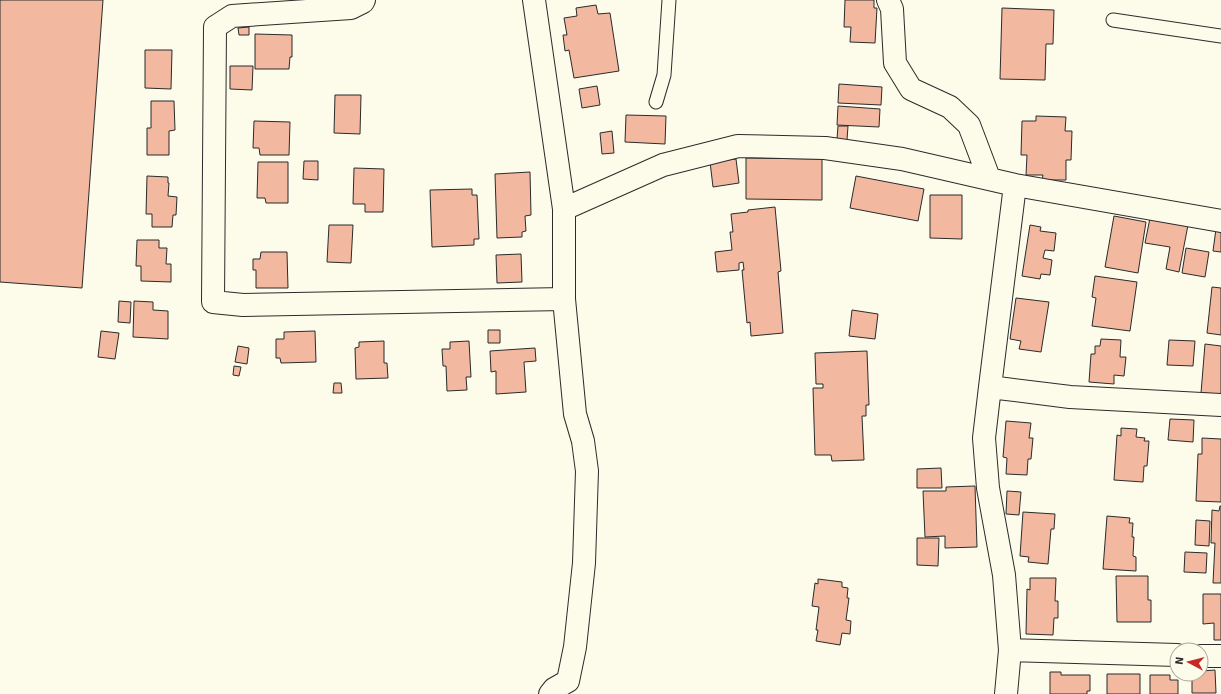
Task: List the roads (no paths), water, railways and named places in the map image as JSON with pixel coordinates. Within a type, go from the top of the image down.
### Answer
[{"type":"street","points":[[364,0],[363,2],[350,8],[232,16],[216,27],[213,302],[243,305],[564,299]]},
{"type":"street","points":[[534,0],[564,208],[564,299],[575,414],[583,441],[586,470],[584,563],[575,647],[568,681],[554,689],[550,694]]},
{"type":"street","points":[[888,0],[892,9],[895,64],[911,89],[950,107],[970,125],[989,178]]},
{"type":"street","points":[[564,208],[663,165],[738,146],[825,148],[902,159],[1015,185],[1221,221]]},
{"type":"street","points":[[1006,694],[1010,650],[1004,575],[988,488],[984,438],[1015,185]]},
{"type":"street","points":[[990,387],[1070,397],[1221,405]]},
{"type":"street","points":[[1010,650],[1169,655]]},
{"type":"street","points":[[1209,656],[1221,656]]},
{"type":"lane","points":[[656,102],[664,75],[668,0]]},
{"type":"lane","points":[[1113,20],[1221,36]]}]
